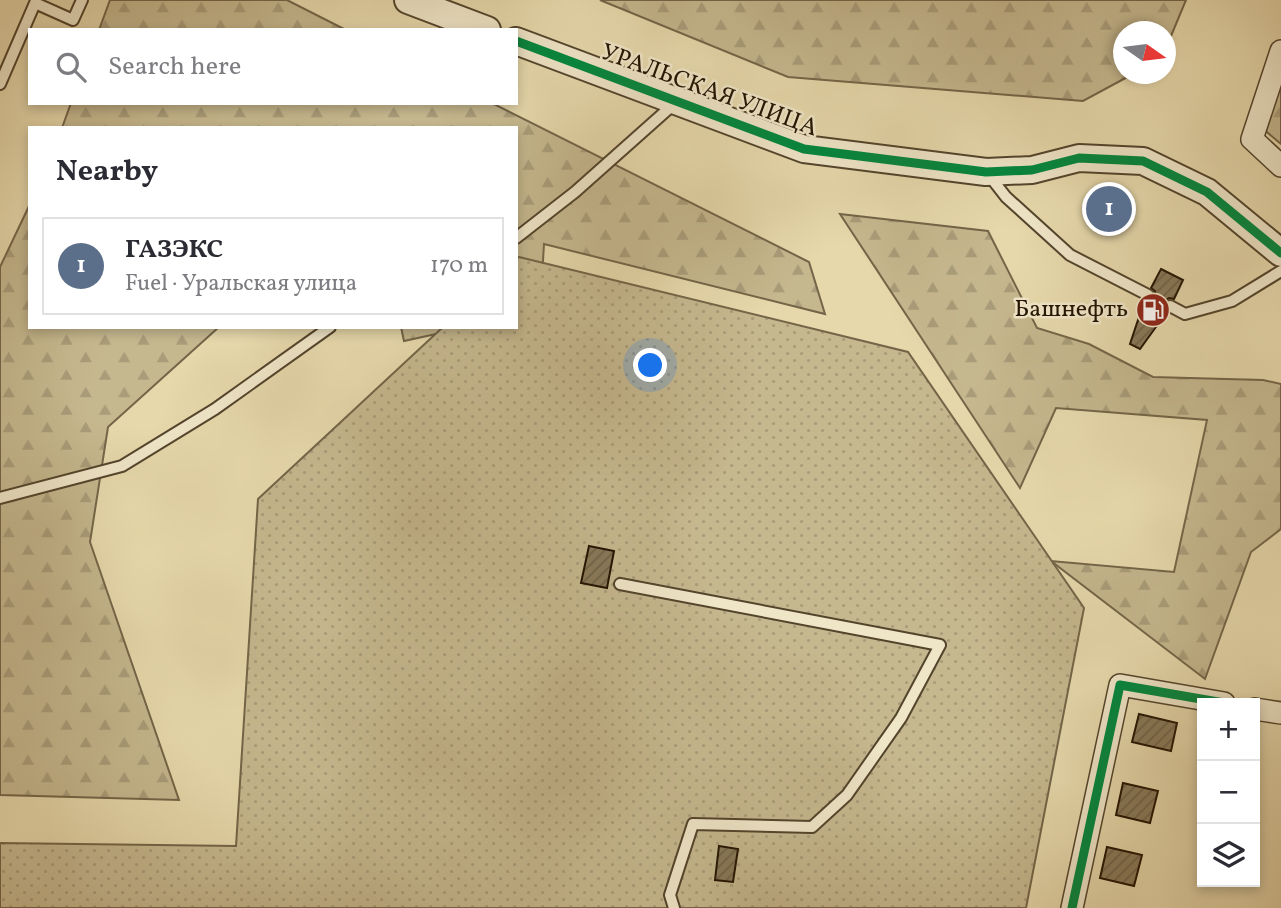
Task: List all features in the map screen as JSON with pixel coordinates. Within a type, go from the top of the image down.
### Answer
[{"type":"street","points":[[408,0],[482,28]]},
{"type":"street","name":"УРАЛЬСКАЯ УЛИЦА","points":[[518,42],[804,149],[986,172],[1032,170],[1079,158],[1143,161],[1207,192],[1281,253]]},
{"type":"street","points":[[1281,51],[1252,139],[1281,166]]},
{"type":"street","points":[[1072,908],[1120,685],[1197,698]]},
{"type":"street","points":[[1260,710],[1281,713]]},
{"type":"lane","points":[[0,83],[32,1],[74,20],[82,0]]},
{"type":"lane","points":[[518,236],[575,192],[677,102]]},
{"type":"lane","points":[[986,172],[1006,197],[1070,255],[1148,295]]},
{"type":"lane","points":[[1170,306],[1185,314],[1232,301],[1281,271]]},
{"type":"lane","points":[[0,498],[122,466],[215,409],[327,329]]},
{"type":"lane","points":[[620,584],[940,645],[901,718],[863,773],[847,795],[812,827],[693,824],[670,895],[674,908]]},
{"type":"green space","points":[[110,0],[287,0],[342,28],[100,28]]},
{"type":"green space","points":[[600,0],[1186,0],[1176,24],[1176,21],[1113,21],[1114,84],[1083,101],[788,77]]},
{"type":"green space","points":[[1281,68],[1281,144],[1255,122]]},
{"type":"green space","points":[[70,105],[496,105],[809,262],[825,314],[544,244],[540,311],[518,316],[518,126],[63,126]]},
{"type":"green space","points":[[28,208],[28,329],[217,329],[108,427],[90,542],[179,800],[0,795],[0,267]]},
{"type":"green space","points":[[840,214],[988,231],[1037,328],[1089,344],[1153,377],[1263,380],[1281,384],[1281,529],[1251,552],[1205,679],[1051,561],[1174,572],[1207,420],[1056,408],[1020,488]]},
{"type":"green space","points":[[518,258],[908,352],[1084,608],[1026,908],[0,908],[0,843],[236,846],[258,499],[441,329],[518,329]]},
{"type":"green space","points":[[401,329],[459,329],[404,341]]},
{"type":"building","points":[[1102,194],[1123,202],[1115,220],[1095,212]]},
{"type":"building","points":[[1161,269],[1183,280],[1174,299],[1169,298],[1163,302],[1162,307],[1166,313],[1140,349],[1130,344],[1144,302],[1152,302],[1155,298],[1155,291],[1151,288]]},
{"type":"building","points":[[589,546],[614,551],[607,588],[581,583]]},
{"type":"building","points":[[1139,714],[1177,723],[1171,751],[1132,742]]},
{"type":"building","points":[[1123,783],[1158,791],[1150,823],[1116,815]]},
{"type":"building","points":[[719,846],[738,849],[733,882],[715,880]]},
{"type":"building","points":[[1107,847],[1142,855],[1134,886],[1100,878]]},
{"type":"cycle path","points":[[518,42],[804,149],[986,172],[1032,170],[1079,158],[1143,161],[1207,192],[1281,253]]},
{"type":"cycle path","points":[[1072,908],[1120,685],[1197,698]]},
{"type":"place","name":"ГАЗЭКС","points":[[1109,209]]},
{"type":"place","name":"Башнефть","points":[[1153,310]]}]
